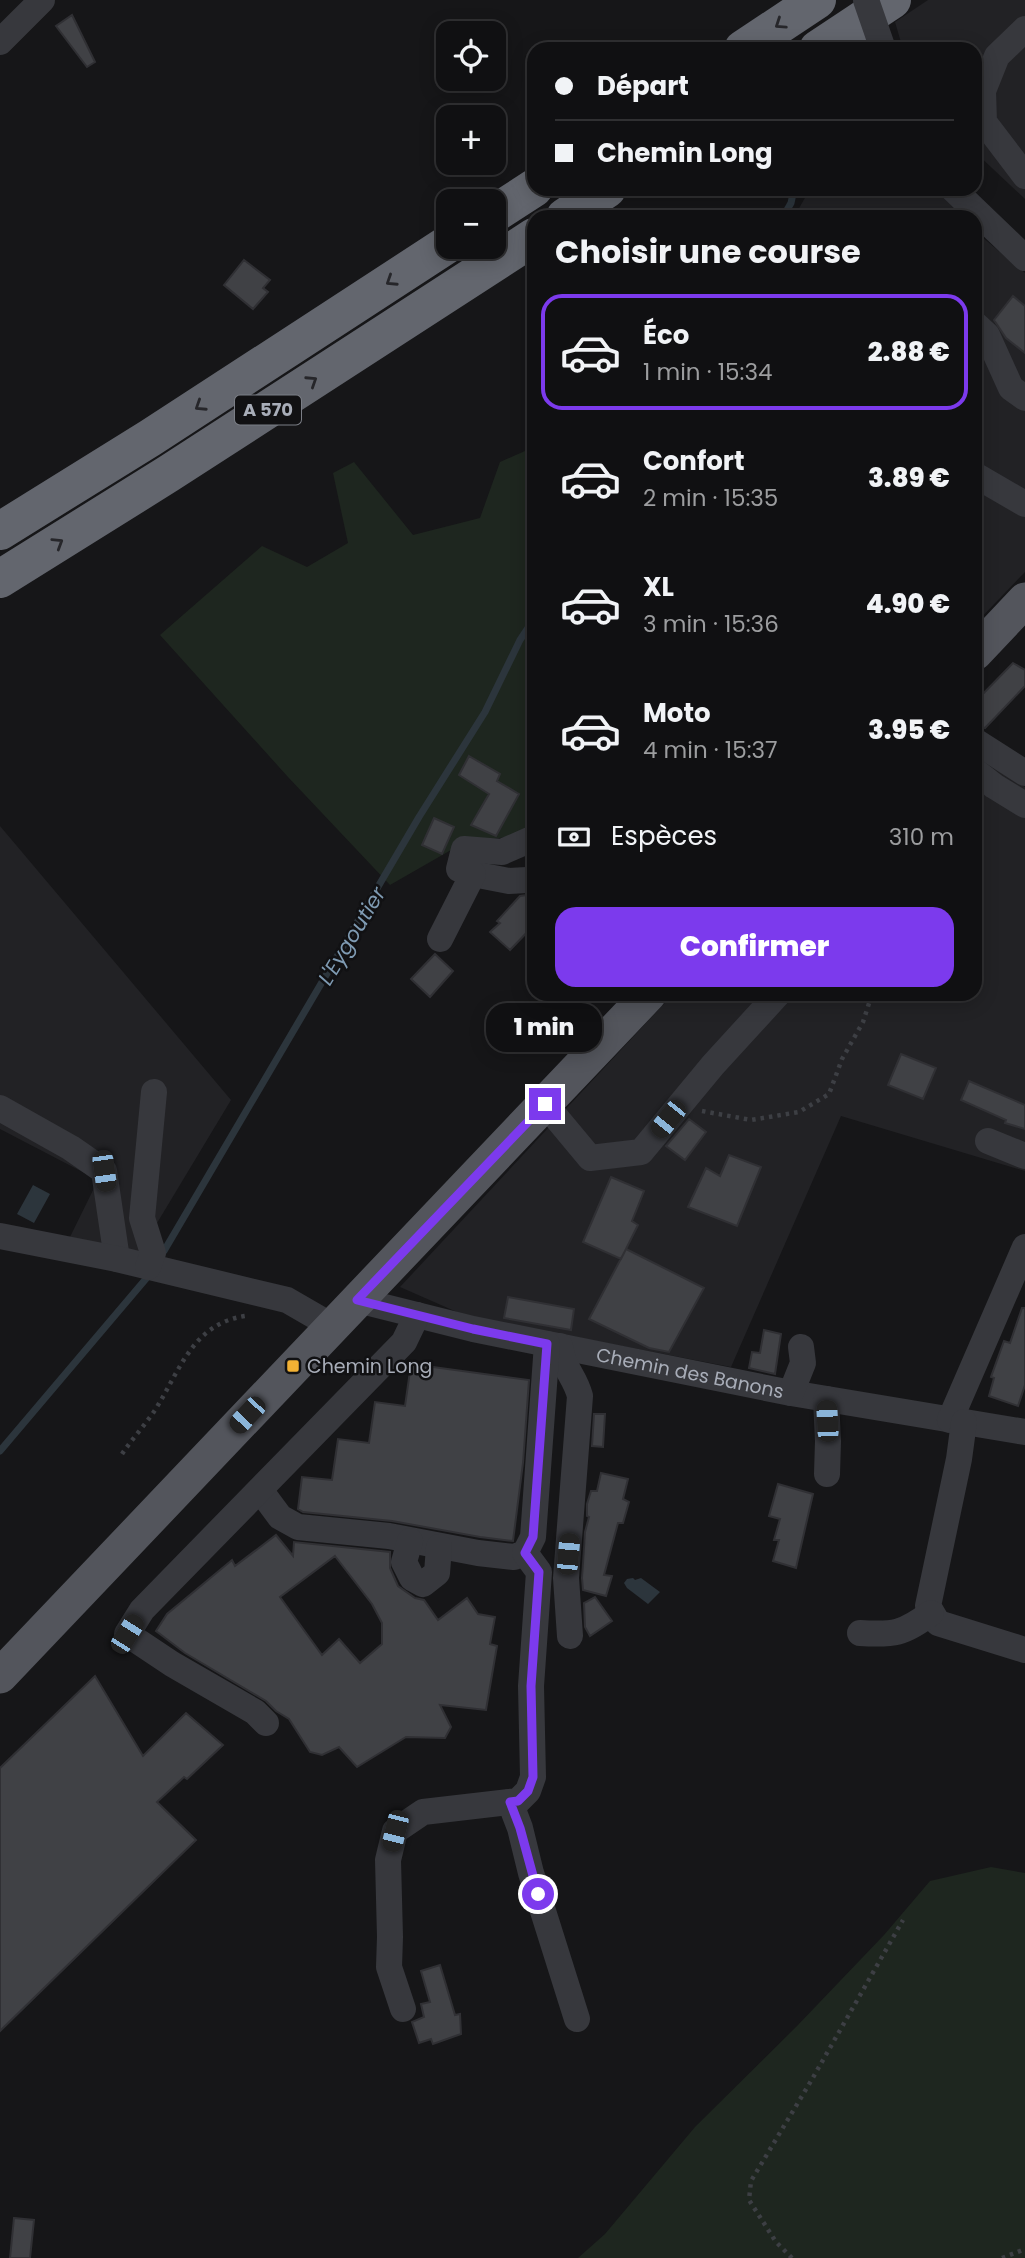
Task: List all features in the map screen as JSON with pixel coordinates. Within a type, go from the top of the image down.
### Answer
[{"type":"highway","points":[[754,42],[817,0]]},
{"type":"highway","points":[[829,42],[892,0]]},
{"type":"highway","points":[[506,207],[527,193]]},
{"type":"highway","points":[[576,210],[596,196]]},
{"type":"highway","name":"A 570","points":[[0,579],[169,474],[527,242]]},
{"type":"highway","name":"A 570","points":[[0,531],[150,439],[436,252]]},
{"type":"main road","points":[[982,646],[1025,600]]},
{"type":"main road","points":[[0,1676],[642,1001]]},
{"type":"street","points":[[0,42],[42,0]]},
{"type":"street","points":[[866,0],[881,42]]},
{"type":"street","points":[[1025,29],[997,56],[983,91],[984,122],[1025,176]]},
{"type":"street","points":[[960,196],[975,210]]},
{"type":"street","points":[[982,217],[1025,258]]},
{"type":"street","points":[[982,330],[987,335],[1011,388],[1025,398]]},
{"type":"street","points":[[982,479],[1025,504]]},
{"type":"street","points":[[982,745],[1025,773]]},
{"type":"street","points":[[982,777],[1025,805]]},
{"type":"street","points":[[527,841],[502,852],[464,849],[459,869],[509,881],[527,880]]},
{"type":"street","points":[[440,939],[473,874]]},
{"type":"street","points":[[545,1104],[590,1158],[640,1152],[713,1065],[772,1001]]},
{"type":"street","points":[[148,1267],[153,1253],[142,1218],[153,1092]]},
{"type":"street","points":[[0,1108],[71,1148],[104,1171],[117,1259]]},
{"type":"street","points":[[988,1141],[1025,1156]]},
{"type":"street","points":[[0,1236],[117,1259],[287,1300],[332,1326]]},
{"type":"street","points":[[1025,1247],[957,1421],[956,1473],[928,1606],[938,1623],[1025,1650]]},
{"type":"street","name":"Chemin des Banons","points":[[357,1300],[554,1345],[791,1393],[1025,1433]]},
{"type":"street","points":[[266,1723],[255,1713],[127,1634],[142,1610],[404,1342],[417,1315]]},
{"type":"street","points":[[260,1490],[280,1517],[298,1527],[389,1536],[439,1547],[514,1557],[525,1553],[533,1537],[554,1345]]},
{"type":"street","points":[[554,1345],[577,1385],[580,1396],[566,1578],[570,1636]]},
{"type":"street","points":[[791,1393],[803,1363],[801,1347]]},
{"type":"street","points":[[826,1399],[827,1474]]},
{"type":"street","points":[[410,1541],[404,1562],[412,1578],[423,1584],[438,1573],[439,1547]]},
{"type":"street","points":[[402,2009],[389,1967],[388,1860],[395,1831],[422,1812],[518,1801],[528,1791],[533,1777],[531,1686],[539,1572],[525,1553]]},
{"type":"street","points":[[860,1633],[888,1635],[911,1628],[931,1614]]},
{"type":"street","points":[[510,1802],[577,2019]]},
{"type":"path","points":[[668,1119],[692,1109],[751,1120],[799,1112],[829,1094],[842,1059],[863,1022],[870,1001]]},
{"type":"path","points":[[121,1454],[154,1411],[187,1354],[205,1333],[229,1318],[260,1313],[273,1297]]},
{"type":"path","points":[[792,2258],[776,2242],[749,2200],[751,2180],[903,1920]]},
{"type":"path","points":[[1002,2258],[1025,2249]]},
{"type":"shaded area","points":[[928,0],[1025,0],[1025,199],[982,159],[982,42],[901,42],[895,22]]},
{"type":"shaded area","points":[[806,196],[947,196],[958,210],[798,210]]},
{"type":"shaded area","points":[[982,237],[1025,273],[1025,572],[982,617]]},
{"type":"shaded area","points":[[527,450],[527,835],[465,842],[390,885],[160,635],[262,546],[307,567],[348,543],[333,473],[354,462],[413,535],[480,518],[500,462]]},
{"type":"shaded area","points":[[982,758],[1025,787],[1025,1171],[841,1116],[731,1367],[466,1316],[400,1287],[666,1001],[982,1001]]},
{"type":"shaded area","points":[[0,826],[231,1100],[139,1253],[70,1237],[98,1180],[0,1129]]},
{"type":"shaded area","points":[[33,1185],[50,1194],[34,1223],[17,1214]]},
{"type":"shaded area","points":[[633,1578],[641,1578],[660,1592],[648,1604],[624,1583]]},
{"type":"shaded area","points":[[991,1867],[1025,1873],[1025,2258],[578,2258],[605,2234],[695,2127],[884,1935],[930,1881]]},
{"type":"building","points":[[72,15],[95,62],[87,67],[56,26]]},
{"type":"building","points":[[244,260],[270,280],[263,288],[268,292],[253,309],[224,285]]},
{"type":"building","points":[[1013,296],[1025,306],[1025,353],[1006,338],[994,320]]},
{"type":"building","points":[[1013,663],[1025,670],[1025,686],[985,728],[982,727],[982,695]]},
{"type":"building","points":[[469,756],[500,774],[497,781],[519,794],[496,836],[471,825],[489,794],[459,775]]},
{"type":"building","points":[[434,818],[454,827],[442,854],[422,845]]},
{"type":"building","points":[[527,895],[527,932],[510,950],[490,932],[520,896]]},
{"type":"building","points":[[435,954],[453,971],[430,997],[411,979]]},
{"type":"building","points":[[901,1054],[936,1068],[923,1099],[888,1085]]},
{"type":"building","points":[[969,1081],[1025,1105],[1025,1129],[1005,1123],[1006,1120],[961,1100]]},
{"type":"building","points":[[689,1119],[706,1132],[685,1160],[666,1146]]},
{"type":"building","points":[[729,1155],[761,1167],[737,1226],[688,1207],[706,1168],[720,1176]]},
{"type":"building","points":[[611,1177],[644,1191],[632,1221],[638,1225],[621,1259],[583,1242]]},
{"type":"building","points":[[626,1249],[704,1288],[669,1352],[649,1348],[589,1319]]},
{"type":"building","points":[[508,1297],[574,1309],[571,1330],[504,1318]]},
{"type":"building","points":[[1022,1308],[1025,1308],[1025,1385],[1018,1406],[989,1396],[994,1378],[991,1377],[1004,1341],[1010,1343]]},
{"type":"building","points":[[764,1330],[781,1334],[775,1374],[749,1368],[752,1352],[760,1353]]},
{"type":"building","points":[[411,1364],[529,1380],[523,1463],[513,1541],[392,1521],[303,1512],[298,1509],[302,1477],[332,1480],[338,1439],[369,1443],[375,1402],[405,1406]]},
{"type":"building","points":[[594,1414],[605,1414],[603,1447],[592,1446]]},
{"type":"building","points":[[601,1473],[628,1479],[623,1499],[629,1502],[623,1523],[618,1523],[604,1575],[612,1576],[606,1596],[583,1590],[582,1578],[585,1532],[589,1517],[587,1504],[591,1491],[597,1491]]},
{"type":"building","points":[[778,1484],[813,1494],[796,1568],[773,1561],[779,1540],[774,1540],[780,1519],[769,1516]]},
{"type":"building","points":[[276,1535],[293,1556],[294,1542],[390,1552],[390,1568],[398,1586],[415,1598],[424,1600],[438,1620],[467,1598],[478,1614],[495,1617],[490,1644],[497,1646],[486,1710],[440,1705],[451,1727],[445,1738],[406,1737],[357,1767],[339,1747],[322,1755],[310,1752],[289,1719],[266,1701],[185,1653],[156,1631],[167,1614],[232,1560],[235,1566]],"holes":[[[335,1556],[372,1604],[382,1623],[382,1644],[360,1663],[339,1639],[322,1655],[280,1597]]]},
{"type":"building","points":[[595,1597],[612,1621],[590,1636],[585,1627],[584,1603]]},
{"type":"building","points":[[95,1676],[143,1756],[186,1713],[223,1745],[187,1779],[184,1777],[157,1802],[196,1840],[0,2031],[0,1768]]},
{"type":"building","points":[[440,1965],[455,2015],[460,2014],[461,2034],[433,2044],[431,2039],[419,2043],[412,2022],[424,2017],[421,2004],[430,2002],[421,1971]]},
{"type":"building","points":[[14,2218],[34,2220],[30,2258],[10,2258]]},
{"type":"waterway","name":"L'Eygoutier","points":[[787,210],[792,196]]},
{"type":"waterway","name":"L'Eygoutier","points":[[164,1251],[419,817],[485,712],[527,630]]},
{"type":"waterway","name":"L'Eygoutier","points":[[0,1451],[150,1274]]},
{"type":"place","name":"Chemin Long","points":[[293,1366]]},
{"type":"route","points":[[538,1894],[510,1802],[518,1801],[528,1791],[533,1777],[531,1686],[539,1572],[525,1553],[533,1537],[547,1344],[357,1300],[545,1104]]}]
